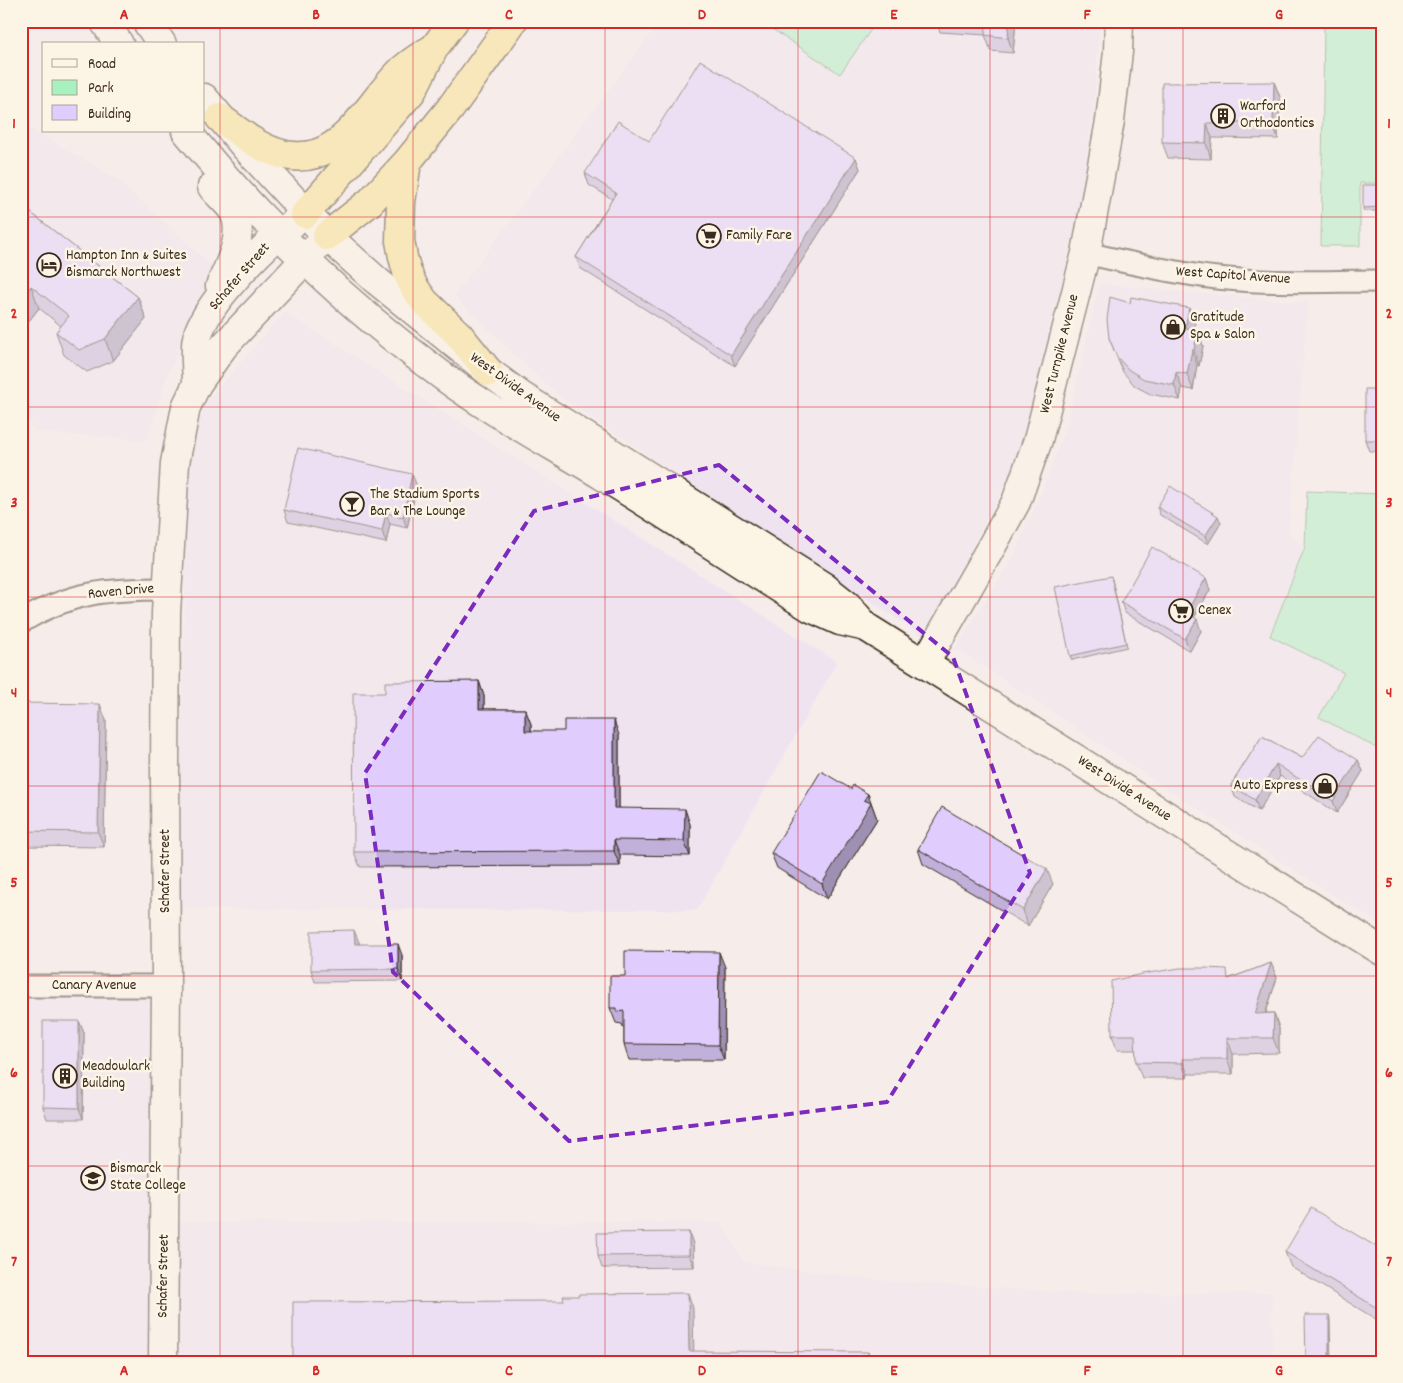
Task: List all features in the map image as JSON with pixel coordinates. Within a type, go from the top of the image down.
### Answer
[{"type":"highway","points":[[305,214],[412,90],[434,48],[454,21]]},
{"type":"highway","points":[[327,236],[370,202],[408,162],[450,109],[513,21]]},
{"type":"highway","points":[[212,108],[256,143],[274,152],[290,157],[305,157],[320,153],[351,131],[402,70],[416,58],[434,48]]},
{"type":"highway","points":[[408,162],[402,185],[399,222],[401,249],[407,272],[424,301],[459,335],[489,372]]},
{"type":"street","points":[[104,21],[118,42]]},
{"type":"street","points":[[146,21],[161,42]]},
{"type":"street","name":"West Turnpike Avenue","points":[[925,663],[1016,502],[1038,440],[1086,253],[1110,121],[1118,52],[1119,21]]},
{"type":"street","name":"West Divide Avenue","points":[[212,108],[305,214],[327,236],[378,281],[520,395],[823,586],[847,605],[866,627],[1382,951]]},
{"type":"street","points":[[187,132],[213,188],[235,213],[238,238],[230,265],[207,315]]},
{"type":"street","name":"West Divide Avenue","points":[[187,132],[208,159],[278,234],[336,288],[399,342],[445,378],[491,411],[630,493],[811,608],[840,621],[866,627]]},
{"type":"street","name":"Schafer Street","points":[[197,384],[196,338],[207,315],[232,281],[278,234],[305,214]]},
{"type":"street","name":"Schafer Street","points":[[163,1362],[167,589],[175,463],[186,407],[197,384],[223,347],[327,236]]},
{"type":"street","name":"West Capitol Avenue","points":[[1086,253],[1153,268],[1219,278],[1256,280],[1382,280]]},
{"type":"street","name":"Raven Drive","points":[[21,622],[47,607],[84,594],[120,589],[167,589]]},
{"type":"street","name":"Canary Avenue","points":[[21,986],[166,986]]},
{"type":"highlighted area","points":[[719,465],[953,657],[1030,873],[887,1102],[569,1141],[393,972],[365,773],[534,511]]},
{"type":"shaded area","points":[[660,21],[760,21],[840,74],[877,21],[1100,21],[1095,95],[1081,199],[1028,428],[1007,481],[925,637],[567,402],[529,369],[454,296]]},
{"type":"shaded area","points":[[21,123],[118,180],[215,268],[166,379],[147,440],[39,433],[21,416]]},
{"type":"shaded area","points":[[1099,284],[1308,303],[1289,535],[1305,547],[1270,636],[1344,673],[1320,717],[1382,751],[1382,926],[1184,800],[955,648],[1012,560],[1046,481],[1068,421]]},
{"type":"shaded area","points":[[285,312],[837,662],[697,910],[177,909],[188,469],[191,443],[208,399]]},
{"type":"shaded area","name":"Bismarck State College","points":[[21,986],[166,986],[164,1222],[721,1222],[744,1262],[878,1280],[1094,1294],[1272,1293],[1273,1362],[21,1362]]},
{"type":"green space","points":[[760,21],[877,21],[840,74]]},
{"type":"green space","points":[[1324,21],[1382,21],[1382,183],[1360,183],[1360,246],[1321,246]]},
{"type":"green space","points":[[1307,491],[1382,494],[1382,751],[1319,717],[1344,673],[1270,636],[1305,547]]},
{"type":"building","points":[[987,21],[1009,21],[1008,38],[985,35]]},
{"type":"building","name":"Family Fare","points":[[700,60],[856,158],[731,355],[576,257],[616,193],[585,173],[618,121],[649,141]]},
{"type":"building","name":"Warford Orthodontics","points":[[1274,82],[1273,123],[1207,123],[1206,143],[1162,142],[1162,83]]},
{"type":"building","points":[[1363,185],[1382,185],[1382,207],[1363,208]]},
{"type":"building","name":"Hampton Inn & Suites Bismarck Northwest","points":[[21,205],[138,297],[105,339],[79,350],[56,332],[69,316],[31,286],[21,299]]},
{"type":"building","points":[[1110,297],[1130,303],[1131,297],[1189,308],[1185,328],[1198,330],[1187,374],[1176,372],[1174,385],[1144,379],[1129,370],[1117,357],[1109,338],[1107,320]]},
{"type":"building","points":[[1365,389],[1382,389],[1382,440],[1365,440]]},
{"type":"building","name":"The Stadium Sports Bar & The Lounge","points":[[298,448],[412,474],[403,517],[386,513],[382,531],[284,510]]},
{"type":"building","points":[[1170,486],[1218,516],[1205,536],[1157,507]]},
{"type":"building","points":[[1152,547],[1206,578],[1186,613],[1197,619],[1185,639],[1121,602]]},
{"type":"building","points":[[1111,576],[1126,643],[1070,656],[1055,587]]},
{"type":"building","points":[[479,681],[479,709],[525,709],[525,731],[564,731],[564,720],[614,720],[614,808],[685,809],[684,841],[614,840],[614,851],[354,852],[353,693],[385,693],[385,682]]},
{"type":"building","points":[[21,703],[100,704],[98,832],[21,831]]},
{"type":"building","name":"Auto Express","points":[[1319,735],[1358,760],[1333,801],[1276,764],[1255,800],[1231,785],[1262,736],[1302,758]]},
{"type":"building","points":[[821,771],[851,789],[853,785],[868,794],[864,800],[871,803],[822,884],[771,853]]},
{"type":"building","points":[[942,807],[1047,869],[1023,910],[918,849]]},
{"type":"building","points":[[354,930],[355,944],[398,944],[398,969],[311,970],[311,931]]},
{"type":"building","points":[[625,951],[719,952],[718,1045],[624,1044],[624,1011],[617,1012],[617,1008],[610,1008],[610,976],[625,976]]},
{"type":"building","points":[[1271,963],[1255,1014],[1274,1013],[1273,1038],[1227,1038],[1227,1059],[1182,1059],[1182,1063],[1136,1062],[1135,1035],[1112,1035],[1111,981],[1180,968],[1227,969],[1228,979]]},
{"type":"building","name":"Meadowlark Building","points":[[43,1021],[79,1021],[79,1108],[43,1107]]},
{"type":"building","points":[[1311,1208],[1382,1250],[1382,1311],[1285,1252]]},
{"type":"building","points":[[689,1232],[689,1255],[598,1256],[597,1233]]},
{"type":"building","points":[[688,1293],[689,1351],[868,1352],[868,1362],[293,1362],[293,1302],[564,1301],[563,1296],[579,1296],[579,1294]]},
{"type":"building","points":[[1305,1315],[1329,1315],[1329,1362],[1306,1362]]},
{"type":"place","name":"Warford Orthodontics","points":[[1223,116]]},
{"type":"place","name":"Family Fare","points":[[709,236]]},
{"type":"place","name":"Hampton Inn & Suites Bismarck Northwest","points":[[49,265]]},
{"type":"place","name":"Gratitude Spa & Salon","points":[[1173,327]]},
{"type":"place","name":"The Stadium Sports Bar & The Lounge","points":[[352,504]]},
{"type":"place","name":"Cenex","points":[[1181,611]]},
{"type":"place","name":"Auto Express","points":[[1325,786]]},
{"type":"place","name":"Meadowlark Building","points":[[65,1076]]},
{"type":"place","name":"Bismarck State College","points":[[93,1178]]}]
